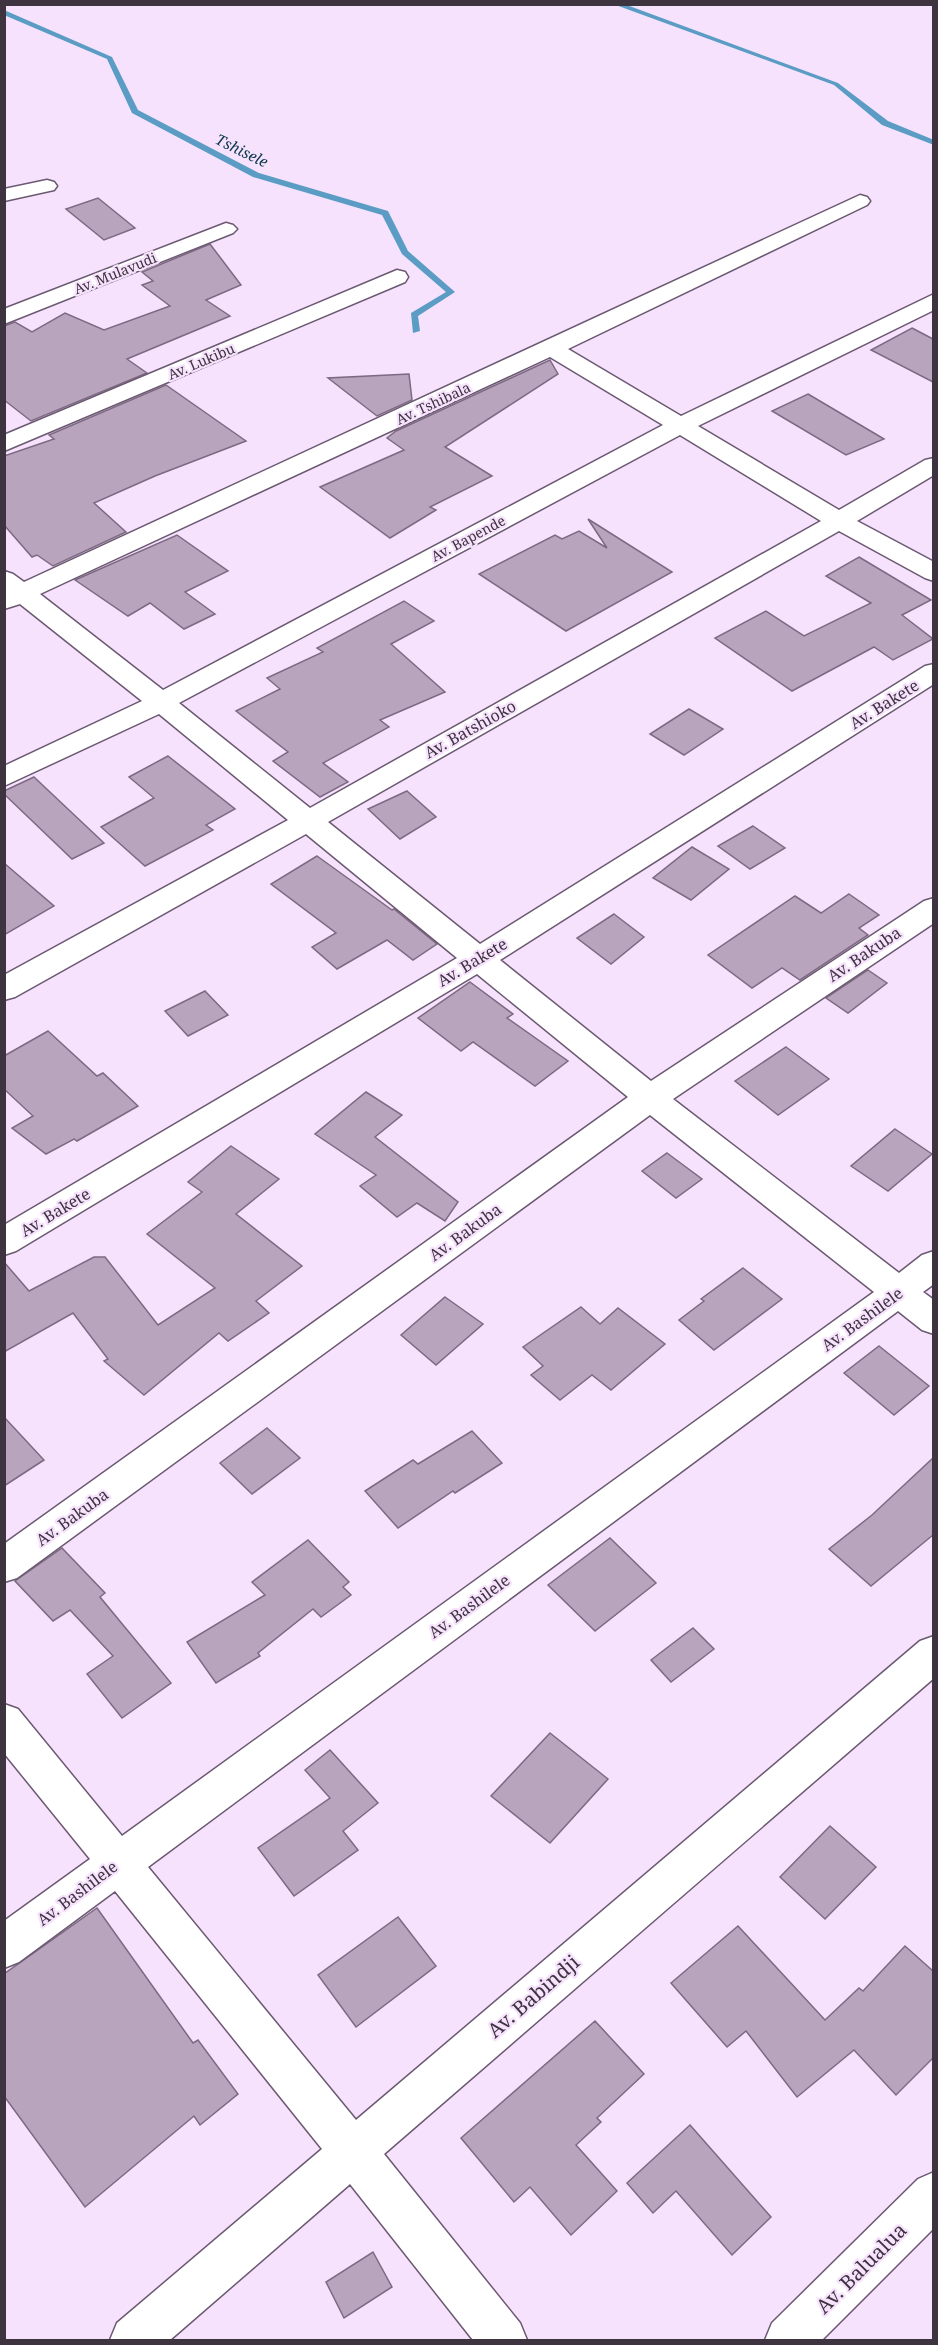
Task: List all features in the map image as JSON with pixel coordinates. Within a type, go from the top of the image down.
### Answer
[{"type":"street","points":[[4,195],[46,186]]},
{"type":"street","name":"Av. Tshibala","points":[[10,591],[551,348],[860,201]]},
{"type":"street","name":"Av. Mulavudi","points":[[4,317],[226,229]]},
{"type":"street","name":"Av. Lukibu","points":[[4,444],[397,277]]},
{"type":"street","name":"Av. Bapende","points":[[4,777],[161,702],[681,425],[933,301]]},
{"type":"street","points":[[551,348],[839,521],[933,573]]},
{"type":"street","name":"Av. Batshioko","points":[[4,989],[308,821],[839,521],[933,465]]},
{"type":"street","points":[[10,591],[161,702],[650,1098],[933,1320]]},
{"type":"street","name":"Av. Bakete","points":[[4,1242],[479,959],[933,672]]},
{"type":"street","name":"Av. Bakuba","points":[[4,1566],[650,1098],[933,908]]},
{"type":"street","name":"Av. Bashilele","points":[[4,1947],[898,1293],[933,1264]]},
{"type":"street","name":"Av. Babindji","points":[[134,2340],[933,1653]]},
{"type":"street","points":[[4,1722],[119,1861],[503,2340]]},
{"type":"street","name":"Av. Balualua","points":[[789,2340],[933,2195]]},
{"type":"building","points":[[98,198],[135,228],[104,240],[66,209]]},
{"type":"building","points":[[210,244],[241,285],[206,300],[230,316],[127,359],[147,373],[31,421],[4,400],[4,326],[15,322],[32,332],[65,313],[104,330],[170,306],[142,285],[153,281],[142,272]]},
{"type":"building","points":[[912,328],[933,339],[933,382],[871,350]]},
{"type":"building","points":[[550,360],[558,374],[445,447],[492,476],[430,507],[436,510],[390,538],[320,487],[404,450],[387,438],[396,431]]},
{"type":"building","points":[[409,374],[412,400],[377,416],[328,378]]},
{"type":"building","points":[[166,385],[246,441],[155,476],[94,503],[126,532],[53,566],[37,555],[32,557],[4,525],[4,456],[54,439],[49,435]]},
{"type":"building","points":[[808,394],[884,439],[846,455],[772,411]]},
{"type":"building","points":[[588,519],[672,572],[566,631],[479,574],[555,535],[562,539],[579,531],[607,548]]},
{"type":"building","points":[[177,535],[228,571],[185,592],[215,614],[184,629],[150,603],[128,616],[75,580]]},
{"type":"building","points":[[859,557],[931,600],[902,615],[933,639],[893,660],[874,647],[792,691],[715,638],[766,611],[804,636],[871,603],[826,576]]},
{"type":"building","points":[[404,601],[434,621],[391,644],[445,692],[380,720],[389,727],[323,763],[348,782],[320,797],[273,761],[288,752],[236,711],[280,689],[267,678],[323,652],[317,648]]},
{"type":"building","points":[[689,709],[723,729],[684,755],[650,734]]},
{"type":"building","points":[[168,756],[235,809],[206,825],[213,830],[145,866],[101,827],[154,798],[129,777]]},
{"type":"building","points":[[34,777],[104,843],[72,859],[4,794],[4,791]]},
{"type":"building","points":[[407,791],[436,817],[400,839],[368,809]]},
{"type":"building","points":[[753,826],[785,848],[750,869],[718,846]]},
{"type":"building","points":[[692,847],[729,869],[691,900],[653,878]]},
{"type":"building","points":[[317,856],[392,910],[394,909],[437,944],[413,960],[387,940],[337,969],[312,947],[336,933],[271,884]]},
{"type":"building","points":[[4,863],[54,906],[4,935]]},
{"type":"building","points":[[849,894],[879,915],[859,928],[868,935],[800,980],[782,968],[752,988],[708,955],[795,896],[821,913]]},
{"type":"building","points":[[614,914],[644,937],[611,964],[577,938]]},
{"type":"building","points":[[868,970],[887,983],[848,1013],[826,998]]},
{"type":"building","points":[[470,982],[513,1014],[507,1018],[568,1061],[535,1086],[473,1042],[461,1051],[418,1018]]},
{"type":"building","points":[[205,991],[228,1015],[188,1036],[165,1011]]},
{"type":"building","points":[[48,1031],[97,1076],[103,1073],[138,1106],[77,1141],[74,1139],[46,1154],[12,1128],[33,1116],[4,1089],[4,1056]]},
{"type":"building","points":[[786,1047],[829,1079],[778,1115],[735,1081]]},
{"type":"building","points":[[366,1092],[402,1115],[375,1137],[458,1202],[445,1221],[417,1203],[397,1217],[360,1186],[376,1175],[315,1134]]},
{"type":"building","points":[[895,1129],[932,1154],[888,1191],[851,1166]]},
{"type":"building","points":[[231,1146],[279,1179],[236,1214],[302,1266],[256,1301],[269,1313],[228,1341],[219,1333],[144,1395],[104,1361],[108,1359],[73,1313],[4,1352],[4,1262],[29,1291],[94,1257],[105,1257],[158,1325],[215,1288],[147,1234],[202,1192],[188,1182]]},
{"type":"building","points":[[667,1153],[702,1179],[676,1198],[642,1171]]},
{"type":"building","points":[[743,1268],[782,1299],[714,1350],[679,1320],[704,1301],[701,1299]]},
{"type":"building","points":[[445,1297],[483,1324],[436,1365],[401,1335]]},
{"type":"building","points":[[581,1307],[600,1324],[618,1308],[665,1344],[611,1390],[592,1375],[560,1400],[531,1375],[543,1366],[523,1347]]},
{"type":"building","points":[[879,1346],[929,1386],[894,1415],[844,1373]]},
{"type":"building","points":[[4,1417],[44,1460],[4,1486]]},
{"type":"building","points":[[267,1428],[300,1458],[252,1494],[220,1463]]},
{"type":"building","points":[[472,1431],[502,1463],[455,1493],[453,1491],[398,1528],[365,1491],[413,1460],[418,1464]]},
{"type":"building","points":[[933,1458],[933,1535],[871,1586],[829,1549],[872,1515]]},
{"type":"building","points":[[610,1538],[656,1583],[595,1631],[548,1585]]},
{"type":"building","points":[[308,1540],[349,1582],[343,1587],[351,1595],[321,1617],[313,1609],[258,1653],[260,1656],[216,1683],[187,1642],[265,1595],[252,1582]]},
{"type":"building","points":[[62,1548],[105,1593],[100,1597],[171,1683],[122,1718],[87,1674],[113,1656],[70,1610],[53,1621],[15,1581]]},
{"type":"building","points":[[693,1628],[714,1649],[671,1682],[651,1660]]},
{"type":"building","points":[[550,1733],[608,1779],[550,1843],[491,1796]]},
{"type":"building","points":[[330,1750],[378,1803],[343,1831],[358,1850],[294,1896],[258,1848],[330,1798],[305,1770]]},
{"type":"building","points":[[830,1826],[876,1867],[825,1919],[780,1877]]},
{"type":"building","points":[[97,1908],[193,2043],[198,2040],[238,2094],[200,2125],[194,2116],[85,2207],[4,2096],[4,1974]]},
{"type":"building","points":[[398,1917],[436,1966],[356,2027],[318,1975]]},
{"type":"building","points":[[738,1926],[825,2020],[859,1988],[863,1991],[905,1946],[933,1971],[933,2058],[896,2095],[854,2050],[797,2097],[746,2031],[727,2047],[671,1983]]},
{"type":"building","points":[[595,2021],[644,2074],[597,2118],[601,2122],[576,2145],[617,2191],[571,2235],[530,2187],[514,2202],[461,2138]]},
{"type":"building","points":[[690,2125],[771,2217],[732,2255],[676,2191],[653,2213],[627,2183]]},
{"type":"building","points":[[373,2252],[392,2287],[344,2318],[326,2282]]},
{"type":"waterway","points":[[616,4],[836,84],[885,123],[934,143]]},
{"type":"waterway","name":"Tshisele","points":[[4,12],[110,58],[135,111],[256,175],[385,213],[405,252],[451,292],[414,315],[416,331]]}]
